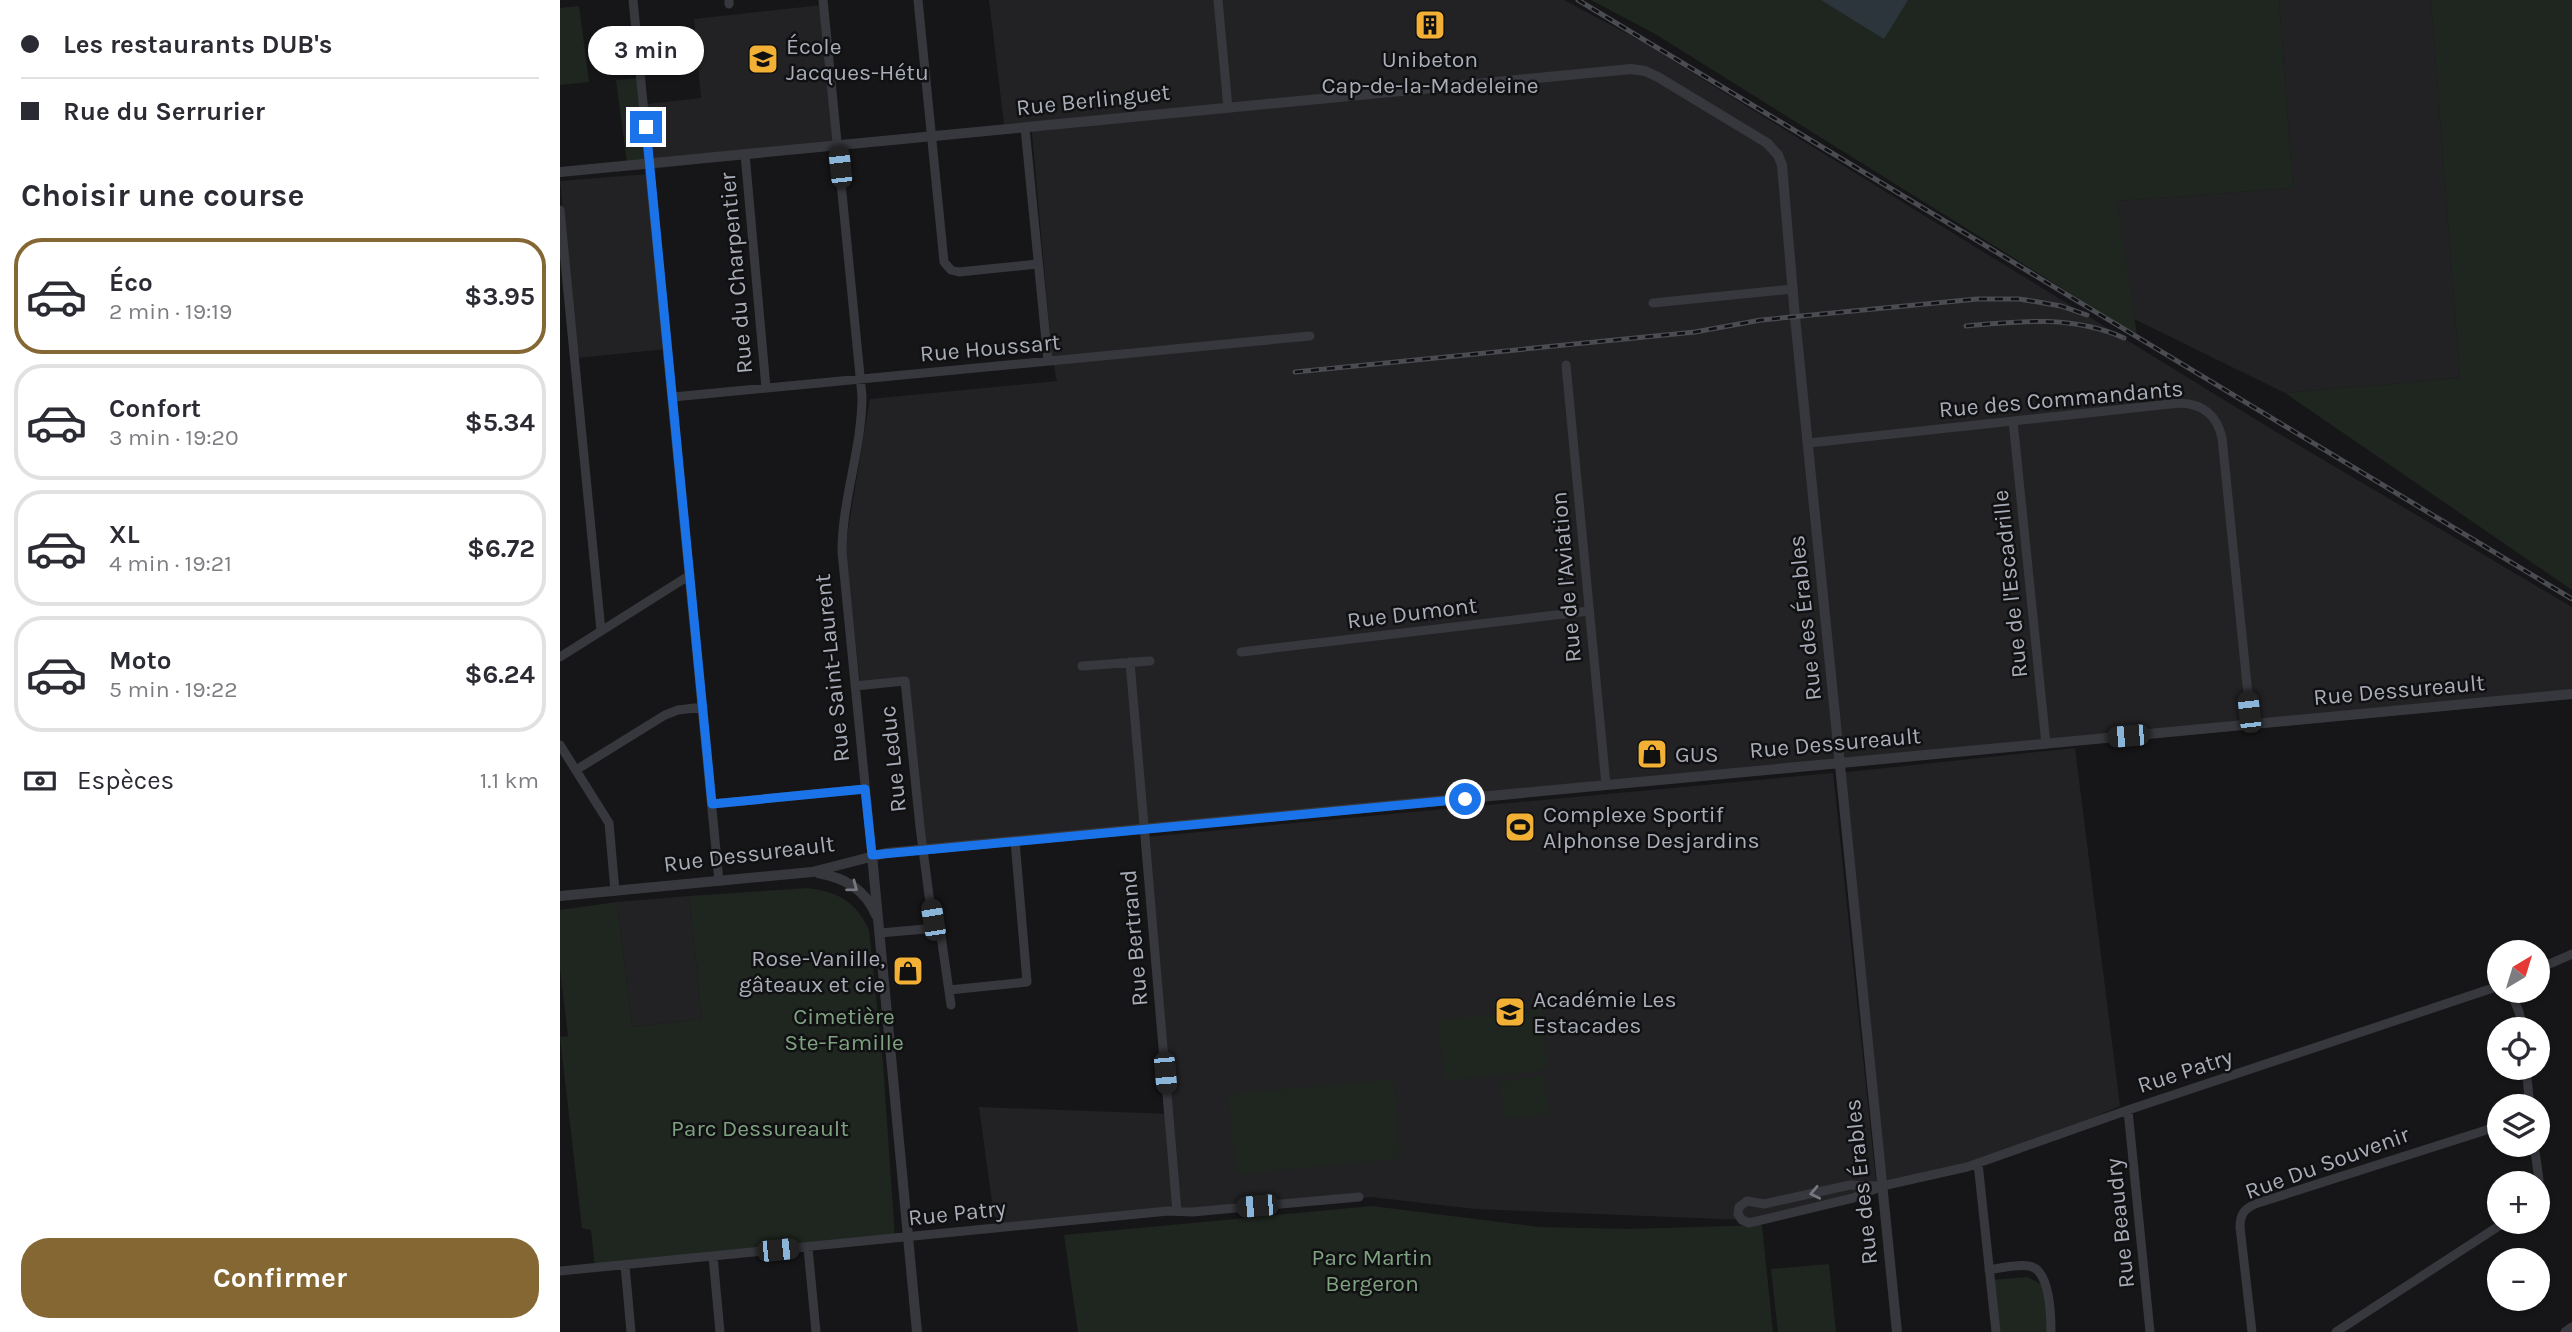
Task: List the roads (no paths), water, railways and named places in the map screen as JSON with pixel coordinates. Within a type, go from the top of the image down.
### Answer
[{"type":"street","points":[[634,0],[719,881]]},
{"type":"street","name":"Rue Saint-Laurent","points":[[823,0],[860,379],[861,416],[842,541],[917,1332]]},
{"type":"street","points":[[918,0],[943,259],[946,265],[959,272],[1038,264]]},
{"type":"street","points":[[1218,0],[1228,108]]},
{"type":"street","name":"Rue Berlinguet","points":[[560,172],[1631,69]]},
{"type":"street","name":"Rue des Érables","points":[[1631,69],[1658,77],[1754,135],[1778,155],[1782,165],[1897,1332]]},
{"type":"street","points":[[1025,128],[1048,361]]},
{"type":"street","name":"Rue du Charpentier","points":[[745,154],[766,388]]},
{"type":"street","points":[[560,210],[601,631]]},
{"type":"street","points":[[1653,303],[1793,289]]},
{"type":"street","name":"Rue Houssart","points":[[673,397],[1310,336]]},
{"type":"street","name":"Rue de l'Aviation","points":[[1566,365],[1606,785]]},
{"type":"street","name":"Rue des Commandants","points":[[1809,443],[2180,403],[2198,406],[2214,417],[2222,438],[2251,724]]},
{"type":"street","name":"Rue de l'Escadrille","points":[[2013,421],[2046,744]]},
{"type":"street","points":[[560,657],[690,575]]},
{"type":"street","name":"Rue Dumont","points":[[1241,652],[1588,611]]},
{"type":"street","points":[[1082,666],[1150,661]]},
{"type":"street","name":"Rue Bertrand","points":[[1130,662],[1177,1211]]},
{"type":"street","name":"Rue Leduc","points":[[855,686],[905,681],[933,920],[941,936],[951,1005]]},
{"type":"street","name":"Rue Dessureault","points":[[560,896],[812,872],[872,855],[2572,694]]},
{"type":"street","points":[[576,770],[665,715],[678,710],[703,707]]},
{"type":"street","points":[[560,745],[609,823],[615,891]]},
{"type":"street","points":[[712,804],[865,789]]},
{"type":"street","points":[[949,990],[1027,982],[1015,841]]},
{"type":"street","points":[[812,872],[840,878],[853,885],[868,901],[879,928],[937,928]]},
{"type":"street","points":[[2550,964],[2572,954]]},
{"type":"street","name":"Rue Patry","points":[[1882,1186],[1850,1185],[1763,1204],[1747,1201],[1739,1207],[1738,1214],[1742,1220],[1749,1223],[1853,1198],[1882,1186],[1978,1163],[2487,990]]},
{"type":"street","name":"Rue Beaudry","points":[[2128,1110],[2150,1332]]},
{"type":"street","name":"Rue Du Souvenir","points":[[2252,1332],[2240,1227],[2242,1214],[2248,1208],[2487,1129]]},
{"type":"street","points":[[1978,1163],[1996,1332]]},
{"type":"street","name":"Rue Patry","points":[[560,1271],[1177,1211],[1192,1212],[1359,1197]]},
{"type":"street","points":[[2336,1332],[2487,1234]]},
{"type":"street","points":[[808,1248],[816,1332]]},
{"type":"street","points":[[713,1257],[720,1332]]},
{"type":"street","points":[[625,1265],[632,1332]]},
{"type":"street","points":[[1989,1270],[2028,1265],[2038,1270],[2045,1281],[2051,1332]]},
{"type":"street","points":[[2565,1332],[2572,1328]]},
{"type":"railway","points":[[1578,0],[2572,599]]},
{"type":"railway","points":[[1295,372],[1695,332],[1761,320],[1977,299],[2019,299],[2061,306],[2087,315]]},
{"type":"railway","points":[[1966,326],[2046,321],[2085,326],[2124,338]]},
{"type":"place","name":"Unibeton Cap-de-la-Madeleine","points":[[1430,25]]},
{"type":"place","name":"École Jacques-Hétu","points":[[763,59]]},
{"type":"place","name":"GUS","points":[[1652,754]]},
{"type":"place","name":"Complexe Sportif Alphonse Desjardins","points":[[1520,827]]},
{"type":"place","name":"Rose-Vanille, gâteaux et cie","points":[[908,971]]},
{"type":"place","name":"Académie Les Estacades","points":[[1510,1012]]},
{"type":"park label","name":"Cimetière Ste-Famille","points":[[844,1029]]},
{"type":"park label","name":"Parc Dessureault","points":[[760,1128]]},
{"type":"park label","name":"Parc Martin Bergeron","points":[[1372,1270]]}]
